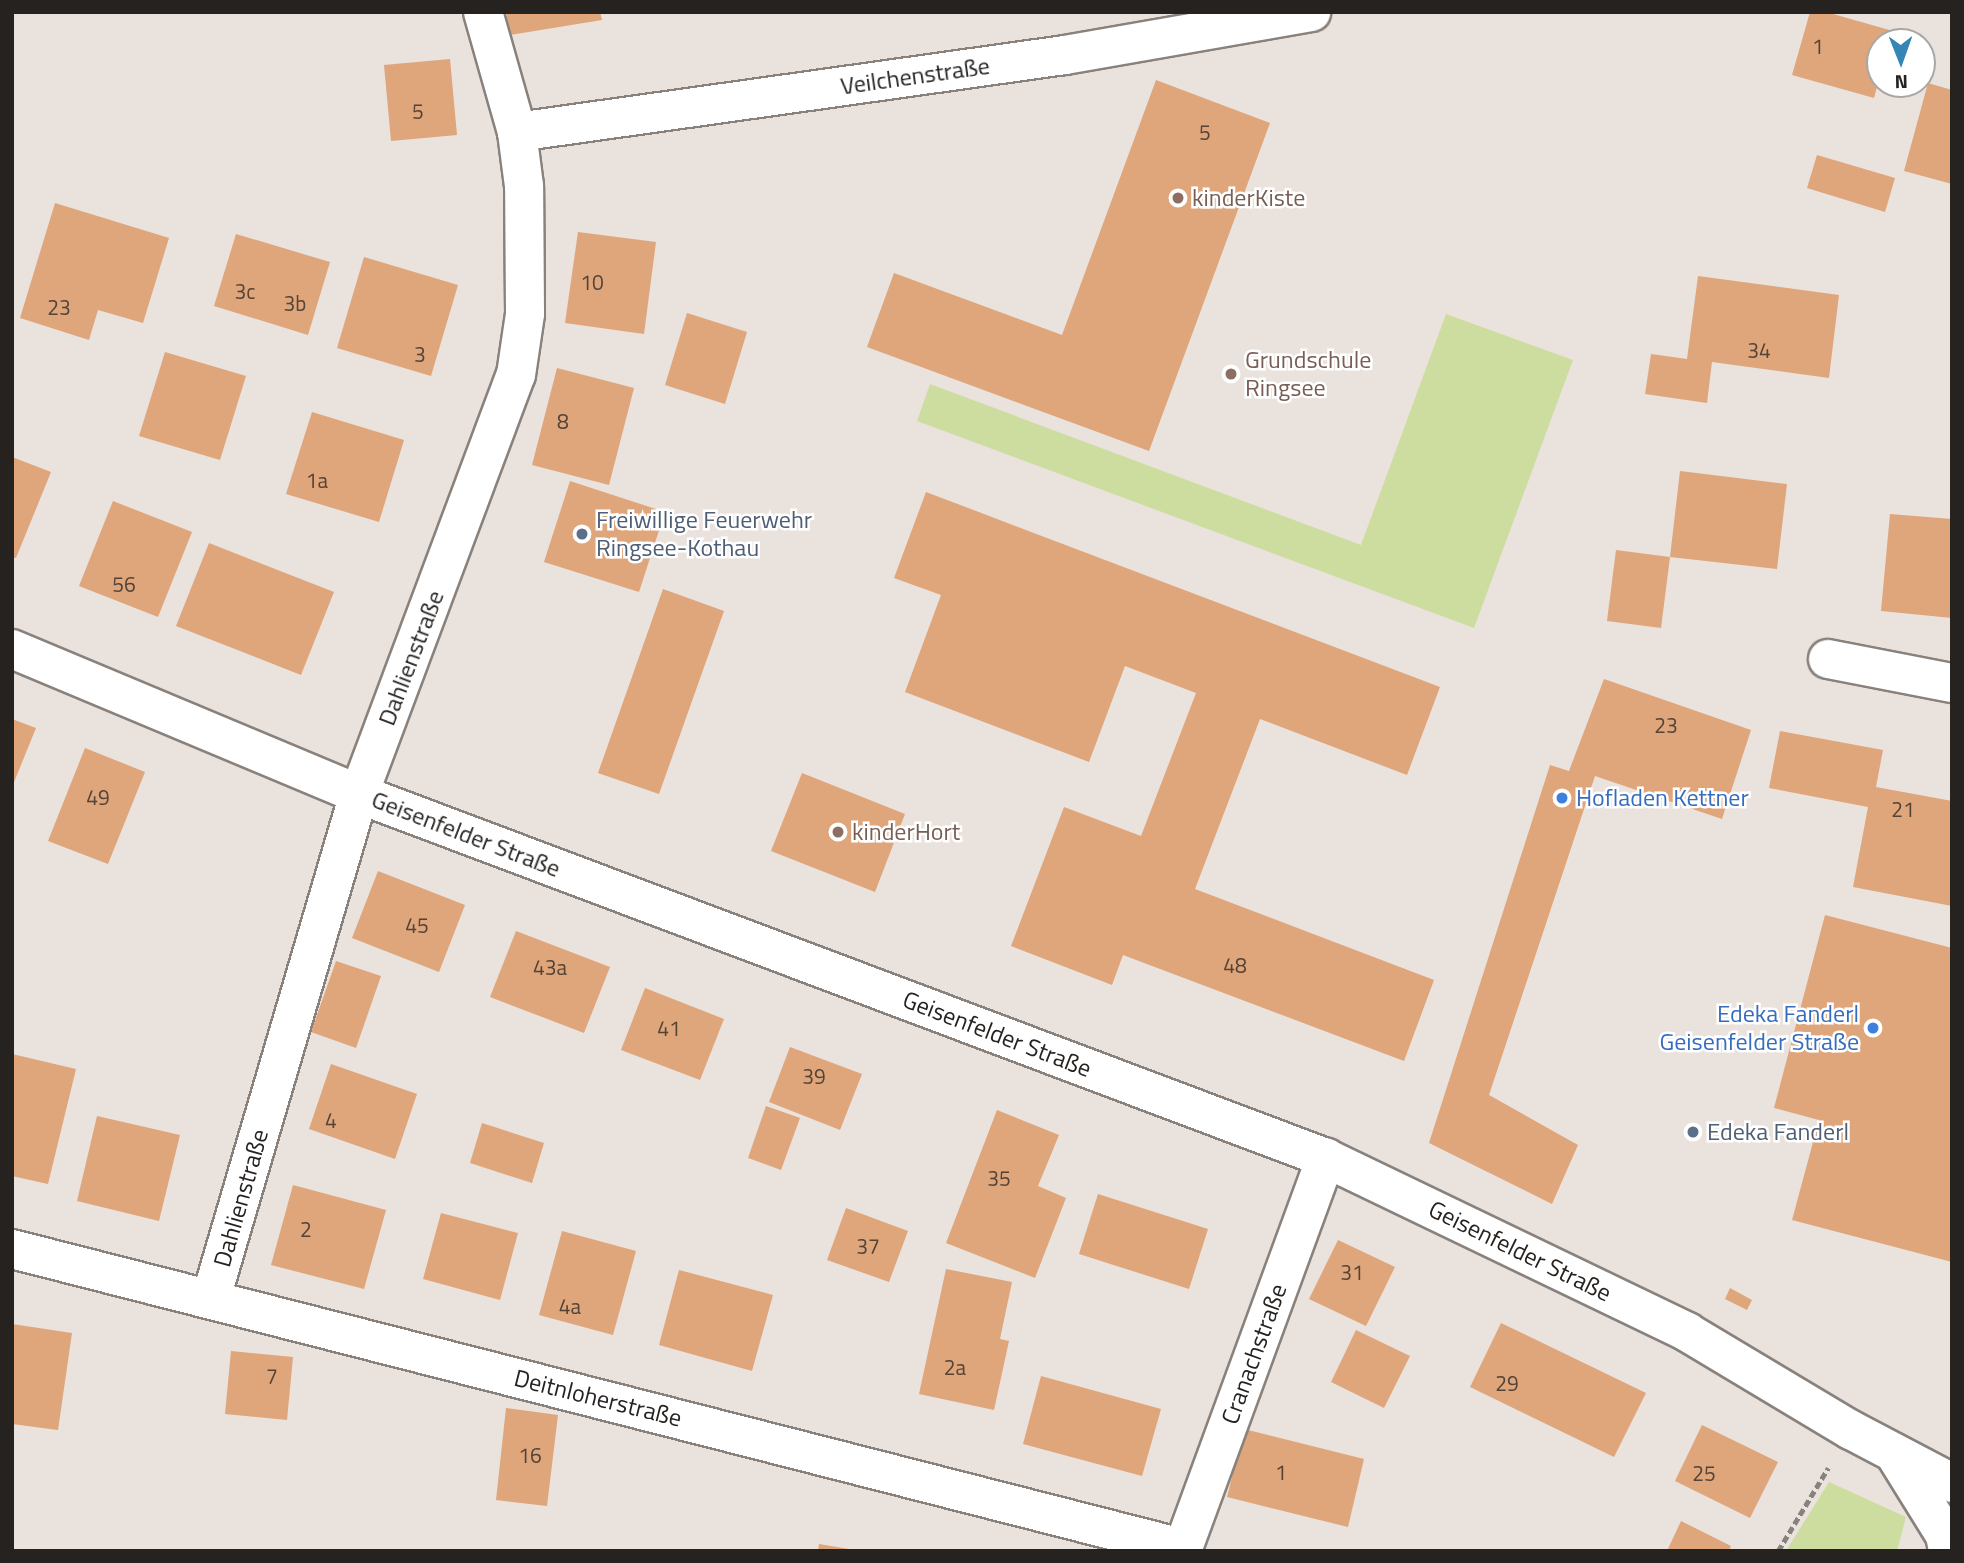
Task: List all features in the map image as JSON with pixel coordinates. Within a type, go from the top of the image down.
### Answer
[{"type":"street","name":"Dahlienstraße","points":[[211,1298],[359,794],[516,375],[525,314],[526,244],[517,132],[483,12]]},
{"type":"street","name":"Veilchenstraße","points":[[517,132],[1065,55],[1311,12]]},
{"type":"street","name":"Geisenfelder Straße","points":[[12,649],[359,794],[1326,1158],[1687,1332],[1851,1430],[1952,1483]]},
{"type":"street","points":[[1828,659],[1952,683]]},
{"type":"street","name":"Cranachstraße","points":[[1182,1550],[1326,1158]]},
{"type":"street","name":"Deitnloherstraße","points":[[12,1249],[211,1298],[1182,1550]]},
{"type":"street","points":[[1894,1453],[1945,1535],[1948,1551]]},
{"type":"path","points":[[1777,1551],[1851,1430]]},
{"type":"green space","points":[[1446,314],[1573,360],[1474,628],[917,421],[930,384],[1361,545]]},
{"type":"green space","points":[[1829,1482],[1906,1517],[1897,1551],[1786,1551]]},
{"type":"building","points":[[506,12],[600,12],[602,20],[510,35]]},
{"type":"building","points":[[1810,12],[1826,12],[1882,28],[1866,28],[1866,96],[1792,75]]},
{"type":"building","points":[[450,59],[457,135],[391,141],[384,65]]},
{"type":"building","name":"kinderKiste","points":[[1156,80],[1270,123],[1149,451],[867,347],[894,273],[1062,335]]},
{"type":"building","points":[[1936,85],[1952,90],[1952,184],[1904,171],[1924,98],[1936,98]]},
{"type":"building","points":[[1817,155],[1895,178],[1885,212],[1807,188]]},
{"type":"building","points":[[55,203],[169,238],[143,323],[98,310],[89,340],[20,318]]},
{"type":"building","points":[[578,232],[656,242],[644,334],[565,323]]},
{"type":"building","points":[[236,234],[330,262],[308,335],[214,306]]},
{"type":"building","points":[[364,257],[458,285],[431,376],[337,348]]},
{"type":"building","points":[[1698,276],[1839,295],[1829,378],[1712,362],[1707,403],[1645,394],[1651,354],[1687,359]]},
{"type":"building","points":[[687,313],[747,332],[725,404],[665,385]]},
{"type":"building","points":[[165,352],[246,376],[220,460],[139,436]]},
{"type":"building","points":[[557,368],[634,388],[609,485],[532,465]]},
{"type":"building","points":[[312,412],[404,440],[379,522],[286,494]]},
{"type":"building","points":[[12,457],[51,472],[16,558],[12,557]]},
{"type":"building","points":[[1680,471],[1787,484],[1777,569],[1670,557]]},
{"type":"building","points":[[570,481],[665,512],[639,592],[544,562]]},
{"type":"building","points":[[926,492],[1440,687],[1407,775],[1260,719],[1195,889],[1434,980],[1404,1061],[1123,955],[1112,985],[1011,946],[1064,807],[1141,836],[1196,693],[1125,666],[1089,762],[905,692],[941,595],[894,578]]},
{"type":"building","points":[[113,501],[192,532],[158,617],[79,586]]},
{"type":"building","points":[[1890,514],[1952,519],[1952,618],[1881,611]]},
{"type":"building","points":[[209,543],[334,592],[301,675],[176,626]]},
{"type":"building","points":[[1616,550],[1670,557],[1661,628],[1607,621]]},
{"type":"building","points":[[663,589],[724,611],[659,794],[598,773]]},
{"type":"building","points":[[1604,679],[1751,730],[1722,819],[1595,776],[1489,1095],[1578,1145],[1552,1204],[1429,1143],[1550,765],[1569,771]]},
{"type":"building","points":[[12,719],[36,728],[12,787]]},
{"type":"building","points":[[1780,731],[1883,750],[1876,787],[1952,801],[1952,906],[1853,887],[1868,807],[1769,788]]},
{"type":"building","points":[[85,748],[145,772],[108,864],[48,841]]},
{"type":"building","name":"kinderHort","points":[[802,773],[905,814],[875,892],[771,851]]},
{"type":"building","points":[[378,871],[465,905],[439,972],[352,938]]},
{"type":"building","name":"Edeka Fanderl Geisenfelder Straße","points":[[1825,915],[1952,948],[1952,1262],[1792,1220],[1819,1120],[1774,1108]]},
{"type":"building","points":[[516,931],[610,967],[584,1033],[490,997]]},
{"type":"building","points":[[336,961],[381,976],[356,1048],[311,1032]]},
{"type":"building","points":[[645,988],[724,1019],[700,1080],[621,1050]]},
{"type":"building","points":[[790,1047],[862,1074],[840,1130],[769,1102]]},
{"type":"building","points":[[12,1054],[76,1069],[48,1184],[12,1176]]},
{"type":"building","points":[[331,1064],[417,1094],[395,1159],[309,1129]]},
{"type":"building","points":[[766,1106],[800,1118],[781,1170],[748,1158]]},
{"type":"building","points":[[997,1110],[1059,1135],[1038,1186],[1066,1198],[1035,1278],[946,1243]]},
{"type":"building","points":[[97,1116],[180,1135],[159,1221],[77,1201]]},
{"type":"building","points":[[482,1123],[544,1143],[532,1183],[470,1163]]},
{"type":"building","points":[[293,1185],[386,1210],[364,1289],[271,1265]]},
{"type":"building","points":[[1098,1194],[1208,1229],[1189,1289],[1079,1254]]},
{"type":"building","points":[[846,1208],[908,1231],[889,1282],[827,1260]]},
{"type":"building","points":[[441,1213],[518,1233],[500,1300],[423,1279]]},
{"type":"building","points":[[562,1231],[636,1251],[613,1335],[539,1315]]},
{"type":"building","points":[[1338,1240],[1395,1267],[1366,1326],[1309,1299]]},
{"type":"building","points":[[946,1269],[1012,1282],[1000,1339],[1009,1341],[994,1410],[919,1394]]},
{"type":"building","points":[[679,1270],[773,1295],[752,1371],[659,1345]]},
{"type":"building","points":[[1730,1288],[1752,1300],[1747,1310],[1725,1299]]},
{"type":"building","points":[[1501,1323],[1646,1393],[1614,1457],[1470,1387]]},
{"type":"building","points":[[12,1324],[72,1333],[58,1430],[12,1424]]},
{"type":"building","points":[[1356,1330],[1410,1356],[1384,1408],[1331,1382]]},
{"type":"building","points":[[231,1351],[293,1357],[287,1420],[225,1414]]},
{"type":"building","points":[[1041,1376],[1161,1409],[1142,1476],[1023,1444]]},
{"type":"building","points":[[506,1408],[558,1415],[547,1506],[496,1500]]},
{"type":"building","points":[[1702,1425],[1778,1462],[1750,1518],[1675,1481]]},
{"type":"building","points":[[1244,1429],[1364,1459],[1348,1527],[1227,1497]]},
{"type":"building","points":[[1681,1521],[1731,1546],[1729,1551],[1667,1551]]},
{"type":"building","points":[[819,1544],[849,1549],[849,1551],[818,1551]]},
{"type":"place","name":"kinderKiste","points":[[1178,198]]},
{"type":"place","name":"Grundschule Ringsee","points":[[1231,374]]},
{"type":"place","name":"Freiwillige Feuerwehr Ringsee-Kothau","points":[[582,534]]},
{"type":"place","name":"Hofladen Kettner","points":[[1562,798]]},
{"type":"place","name":"kinderHort","points":[[838,832]]},
{"type":"place","name":"Edeka Fanderl Geisenfelder Straße","points":[[1873,1028]]},
{"type":"place","name":"Edeka Fanderl","points":[[1693,1132]]}]
